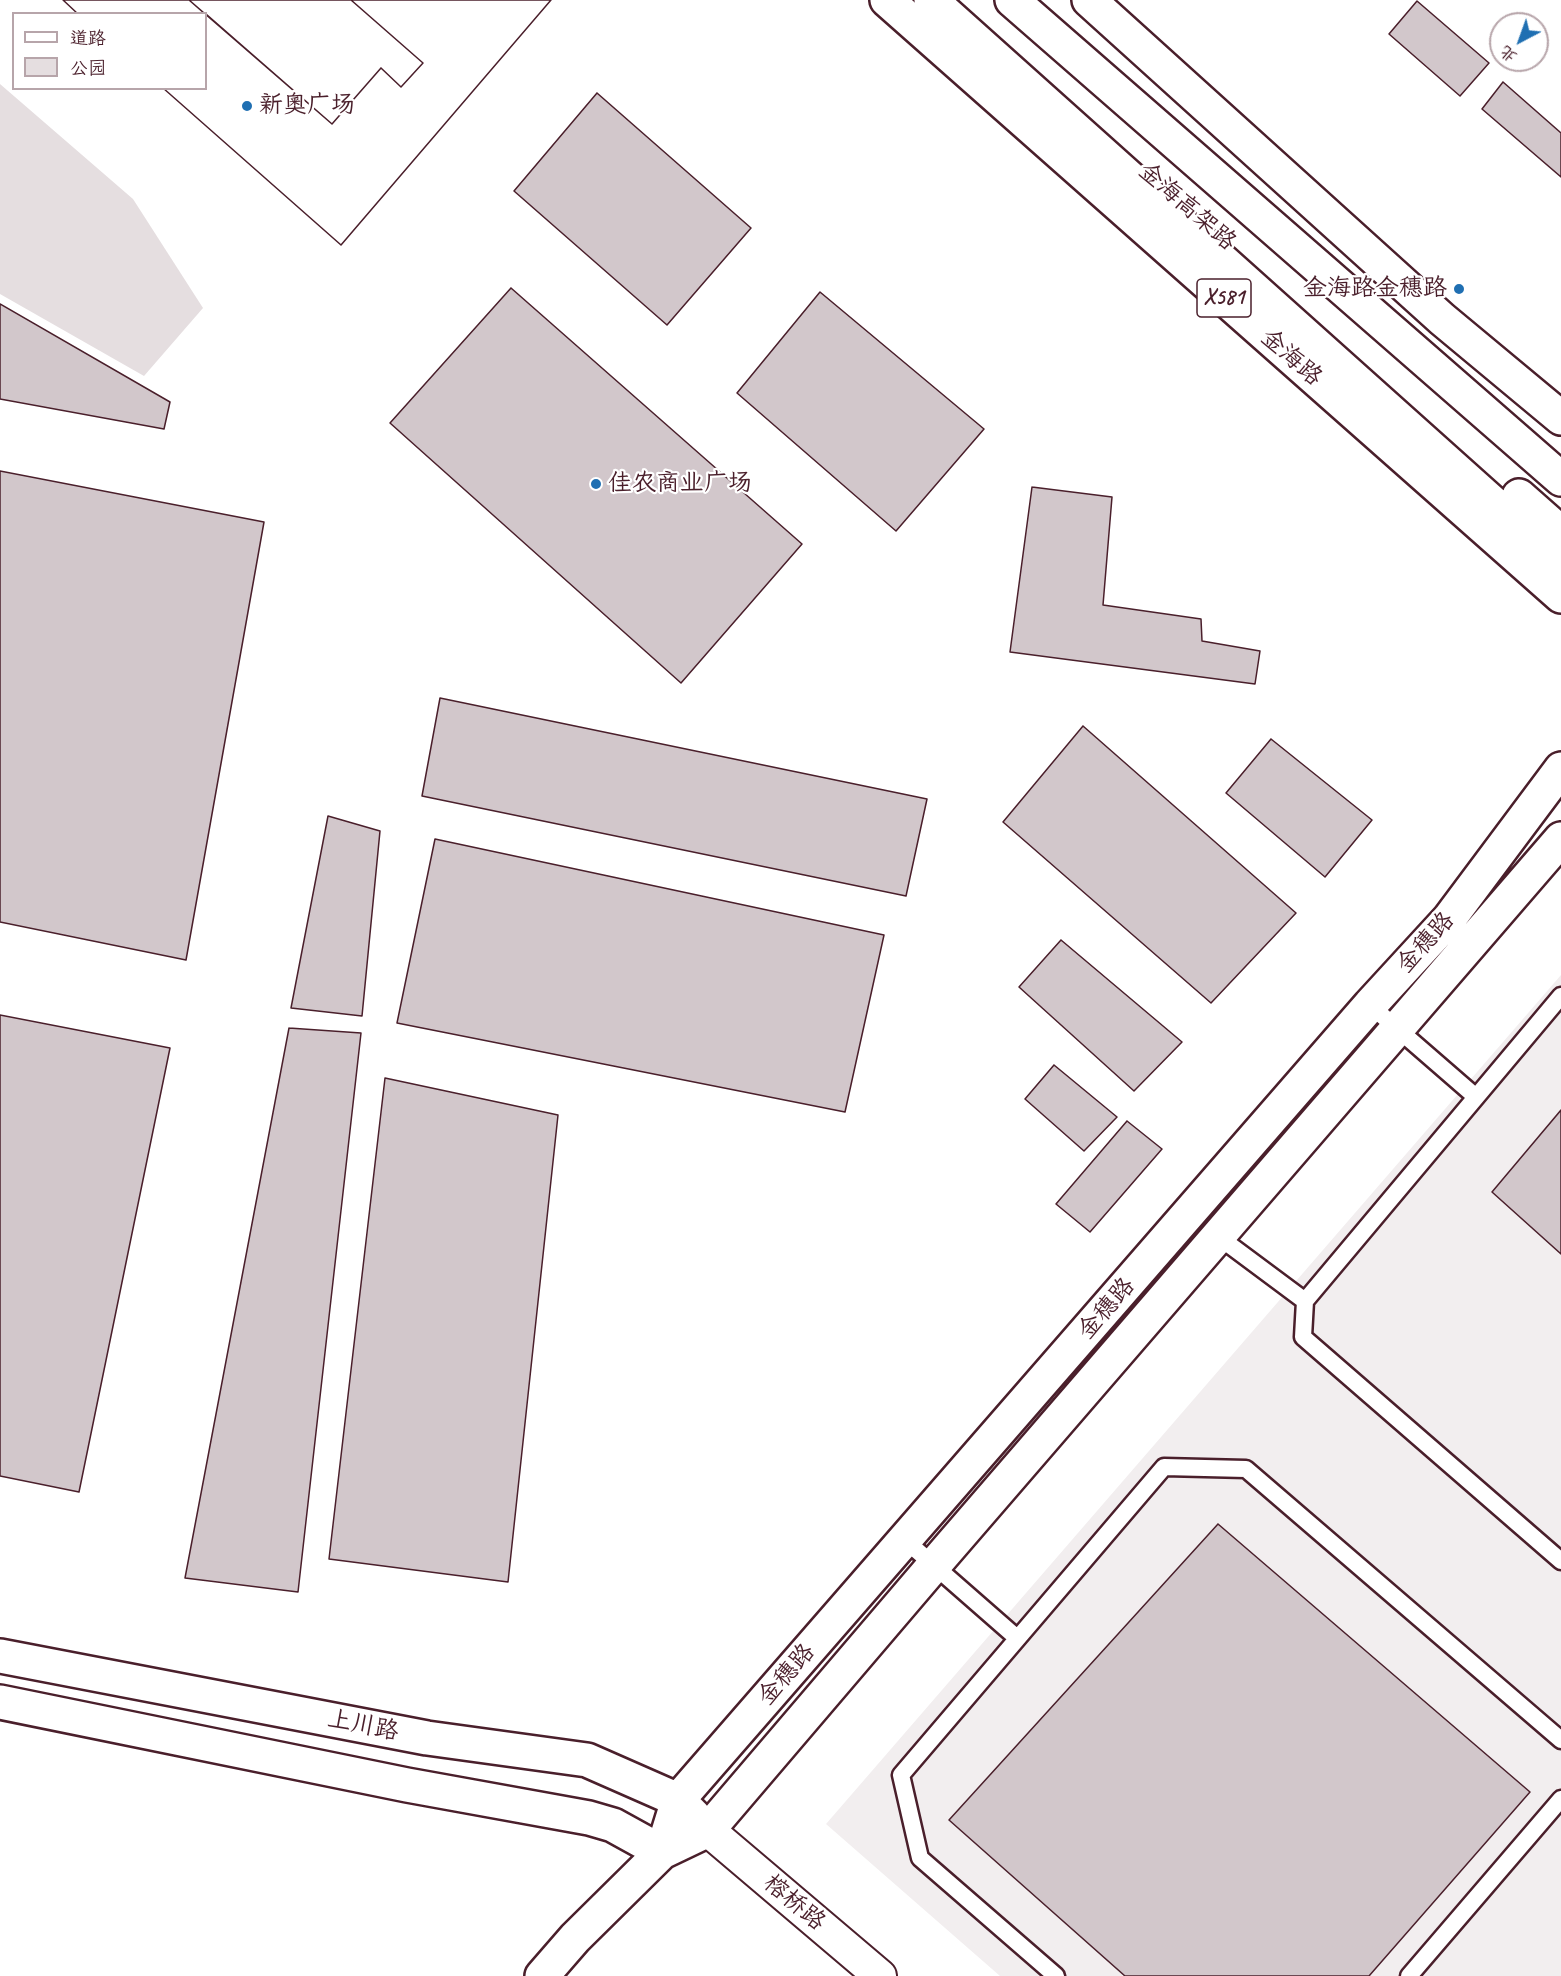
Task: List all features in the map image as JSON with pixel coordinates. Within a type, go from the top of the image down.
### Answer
[{"type":"main road","name":"金海路","points":[[887,0],[1561,596]]},
{"type":"main road","points":[[931,0],[1561,564]]},
{"type":"main road","name":"金海高架路","points":[[949,0],[1561,533]]},
{"type":"main road","name":"金海高架路","points":[[1012,0],[1561,479]]},
{"type":"main road","points":[[1089,0],[1442,318],[1561,418]]},
{"type":"main road","name":"金穗路","points":[[662,1852],[678,1800],[1370,1005],[1449,919],[1561,769]]},
{"type":"main road","name":"金穗路","points":[[542,1976],[662,1852],[708,1830],[1561,839]]},
{"type":"main road","name":"上川路","points":[[0,1656],[427,1738],[587,1760],[678,1800],[708,1830]]},
{"type":"main road","name":"上川路","points":[[0,1702],[407,1785],[590,1818],[613,1825],[662,1852]]},
{"type":"street","name":"榕桥路","points":[[708,1830],[880,1976]]},
{"type":"lane","points":[[1561,996],[1305,1301],[1303,1337],[1561,1561]]},
{"type":"lane","points":[[1370,1005],[1476,1097]]},
{"type":"lane","points":[[1219,1237],[1305,1301]]},
{"type":"lane","points":[[1056,1976],[920,1858],[901,1774],[1164,1467],[1246,1469],[1561,1740]]},
{"type":"lane","points":[[905,1540],[1017,1638]]},
{"type":"lane","points":[[1409,1976],[1561,1799]]},
{"type":"shaded area","points":[[1561,975],[1561,1976],[1000,1976],[826,1824]]},
{"type":"green space","points":[[0,84],[133,199],[203,308],[144,376],[0,294]]},
{"type":"building","points":[[63,0],[189,0],[203,12],[76,12]]},
{"type":"building","name":"新奥广场","points":[[63,0],[551,0],[341,245],[165,90],[207,90],[207,12],[76,12]]},
{"type":"building","points":[[189,0],[351,0],[423,63],[401,87],[381,68],[332,124],[207,16],[207,12],[203,12]]},
{"type":"building","name":"新奥广场","points":[[351,0],[551,0],[341,245],[165,90],[207,90],[207,15],[332,124],[381,68],[401,87],[423,63]]},
{"type":"building","points":[[1417,1],[1489,63],[1460,96],[1389,34]]},
{"type":"building","points":[[1503,82],[1561,133],[1561,177],[1482,109]]},
{"type":"building","points":[[597,93],[751,228],[667,325],[514,191]]},
{"type":"building","name":"佳农商业广场","points":[[511,288],[802,544],[681,683],[390,423]]},
{"type":"building","name":"佳农商业广场","points":[[820,292],[984,429],[896,531],[737,393]]},
{"type":"building","points":[[0,304],[170,402],[164,429],[0,399]]},
{"type":"building","points":[[0,471],[264,522],[186,960],[0,922]]},
{"type":"building","points":[[1032,487],[1112,497],[1103,605],[1201,619],[1202,641],[1260,651],[1255,684],[1010,652]]},
{"type":"building","points":[[440,698],[927,799],[906,896],[422,796]]},
{"type":"building","points":[[1083,726],[1296,913],[1211,1003],[1003,822]]},
{"type":"building","points":[[1271,739],[1372,820],[1325,877],[1226,793]]},
{"type":"building","points":[[328,816],[380,831],[362,1016],[291,1008]]},
{"type":"building","points":[[435,839],[884,935],[845,1112],[397,1023]]},
{"type":"building","points":[[1061,940],[1182,1042],[1134,1091],[1019,987]]},
{"type":"building","points":[[0,1015],[170,1048],[79,1492],[0,1476]]},
{"type":"building","points":[[289,1028],[361,1033],[298,1592],[185,1578]]},
{"type":"building","points":[[1054,1065],[1117,1117],[1084,1151],[1025,1099]]},
{"type":"building","points":[[385,1078],[558,1115],[508,1582],[329,1559]]},
{"type":"building","points":[[1561,1110],[1561,1254],[1492,1192]]},
{"type":"building","points":[[1127,1121],[1162,1149],[1090,1232],[1056,1204]]},
{"type":"building","points":[[1218,1524],[1530,1792],[1369,1976],[1125,1976],[949,1820]]},
{"type":"place","name":"新奥广场","points":[[247,106]]},
{"type":"place","name":"金海路金穗路","points":[[1459,289]]},
{"type":"place","name":"佳农商业广场","points":[[596,484]]}]
